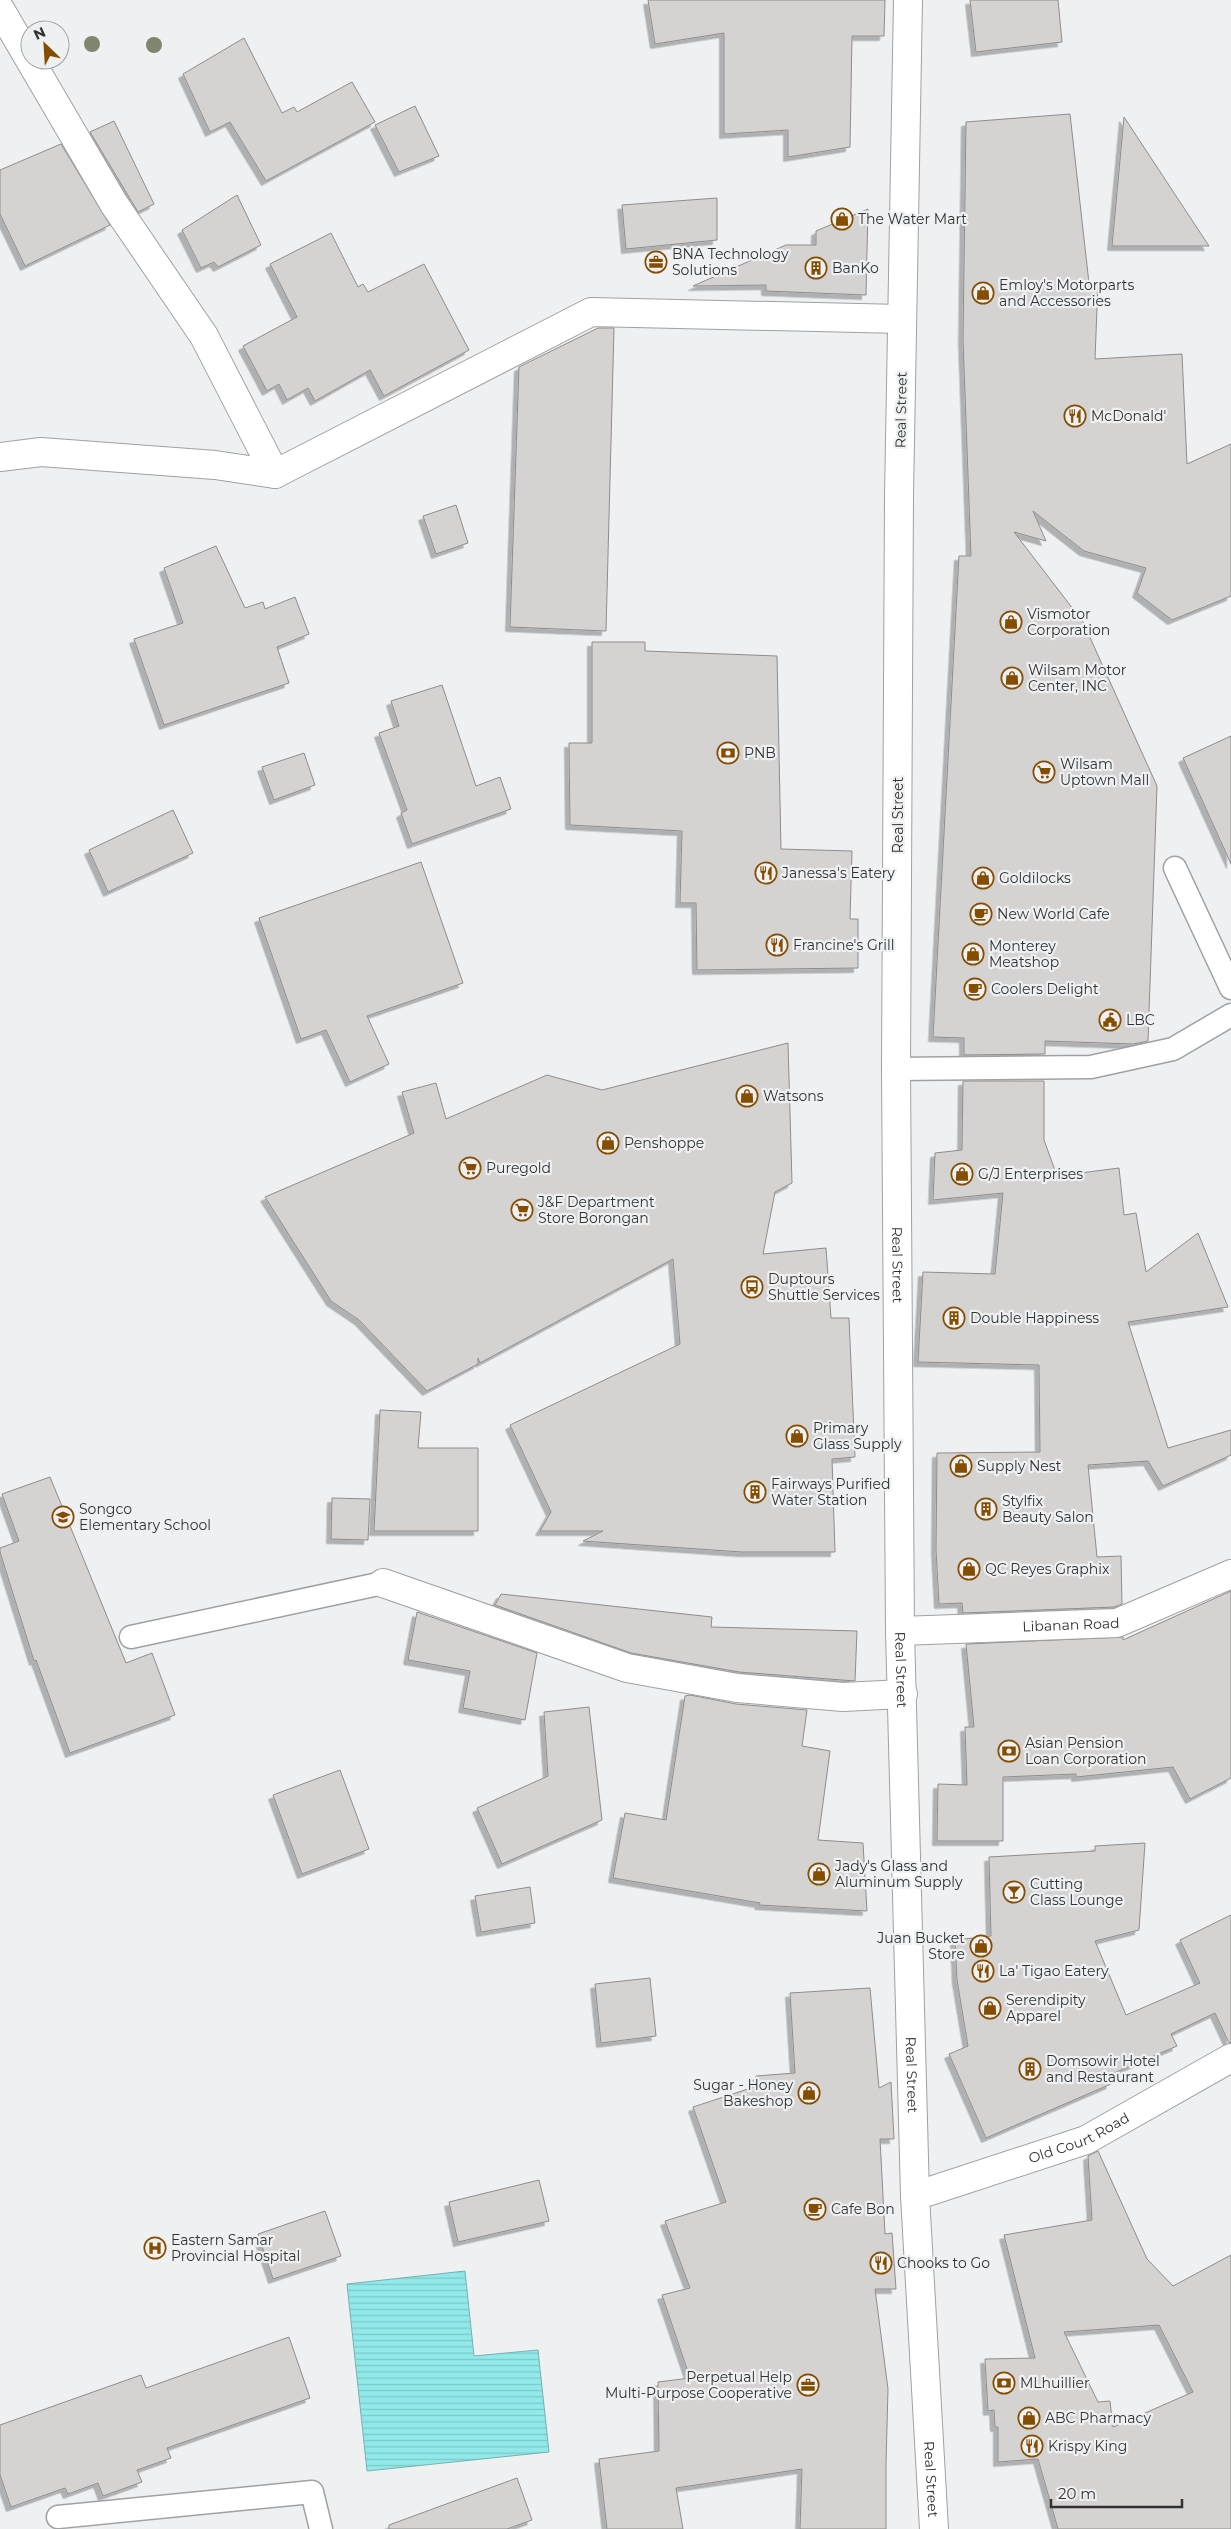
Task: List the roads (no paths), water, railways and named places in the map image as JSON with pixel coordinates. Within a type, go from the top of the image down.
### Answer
[{"type":"street","name":"Real Street","points":[[908,0],[899,496],[896,1069],[900,1631],[915,2196],[934,2529]]},
{"type":"street","points":[[0,9],[114,204],[204,336],[275,474]]},
{"type":"street","points":[[0,457],[41,452],[215,465],[275,474],[591,312],[902,319]]},
{"type":"street","name":"Libanan Road","points":[[900,1631],[1117,1623],[1231,1574]]},
{"type":"street","points":[[383,1583],[627,1668],[737,1688],[843,1697],[903,1694]]},
{"type":"street","name":"Old Court Road","points":[[915,2196],[1086,2140],[1231,2058]]},
{"type":"lane","points":[[1175,868],[1231,988]]},
{"type":"lane","points":[[896,1069],[1091,1067],[1173,1049],[1231,1015]]},
{"type":"lane","points":[[130,1637],[383,1583]]},
{"type":"lane","points":[[58,2517],[312,2492],[321,2529]]},
{"type":"water","points":[[465,2271],[474,2356],[538,2350],[549,2452],[367,2471],[347,2284]]},
{"type":"place","name":"The Water Mart","points":[[842,219]]},
{"type":"place","name":"BNA Technology Solutions","points":[[656,262]]},
{"type":"place","name":"BanKo","points":[[816,268]]},
{"type":"place","name":"Emloy's Motorparts and Accessories","points":[[983,293]]},
{"type":"place","name":"McDonald'","points":[[1075,416]]},
{"type":"place","name":"Vismotor Corporation","points":[[1011,622]]},
{"type":"place","name":"Wilsam Motor Center, INC","points":[[1012,678]]},
{"type":"place","name":"PNB","points":[[728,753]]},
{"type":"place","name":"Wilsam Uptown Mall","points":[[1044,772]]},
{"type":"place","name":"Janessa's Eatery","points":[[766,873]]},
{"type":"place","name":"Goldilocks","points":[[983,878]]},
{"type":"place","name":"New World Cafe","points":[[981,914]]},
{"type":"place","name":"Francine's Grill","points":[[777,945]]},
{"type":"place","name":"Monterey Meatshop","points":[[973,954]]},
{"type":"place","name":"Coolers Delight","points":[[975,989]]},
{"type":"place","name":"LBC","points":[[1110,1020]]},
{"type":"place","name":"Watsons","points":[[747,1096]]},
{"type":"place","name":"Penshoppe","points":[[608,1143]]},
{"type":"place","name":"Puregold","points":[[470,1168]]},
{"type":"place","name":"G/J Enterprises","points":[[962,1174]]},
{"type":"place","name":"J&F Department Store Borongan","points":[[522,1210]]},
{"type":"place","name":"Duptours Shuttle Services","points":[[752,1287]]},
{"type":"place","name":"Double Happiness","points":[[954,1318]]},
{"type":"place","name":"Primary Glass Supply","points":[[797,1436]]},
{"type":"place","name":"Supply Nest","points":[[961,1466]]},
{"type":"place","name":"Fairways Purified Water Station","points":[[755,1492]]},
{"type":"place","name":"Stylfix Beauty Salon","points":[[986,1509]]},
{"type":"place","name":"Songco Elementary School","points":[[63,1517]]},
{"type":"place","name":"QC Reyes Graphix","points":[[969,1569]]},
{"type":"place","name":"Asian Pension Loan Corporation","points":[[1009,1751]]},
{"type":"place","name":"Jady's Glass and Aluminum Supply","points":[[819,1874]]},
{"type":"place","name":"Cutting Class Lounge","points":[[1014,1892]]},
{"type":"place","name":"Juan Bucket Store","points":[[981,1946]]},
{"type":"place","name":"La' Tigao Eatery","points":[[983,1971]]},
{"type":"place","name":"Serendipity Apparel","points":[[990,2008]]},
{"type":"place","name":"Domsowir Hotel and Restaurant","points":[[1030,2069]]},
{"type":"place","name":"Sugar - Honey Bakeshop","points":[[809,2093]]},
{"type":"place","name":"Cafe Bon","points":[[815,2209]]},
{"type":"place","name":"Eastern Samar Provincial Hospital","points":[[155,2248]]},
{"type":"place","name":"Chooks to Go","points":[[881,2263]]},
{"type":"place","name":"MLhuillier","points":[[1004,2383]]},
{"type":"place","name":"Perpetual Help Multi-Purpose Cooperative","points":[[808,2385]]},
{"type":"place","name":"ABC Pharmacy","points":[[1029,2418]]},
{"type":"place","name":"Krispy King","points":[[1032,2446]]}]
